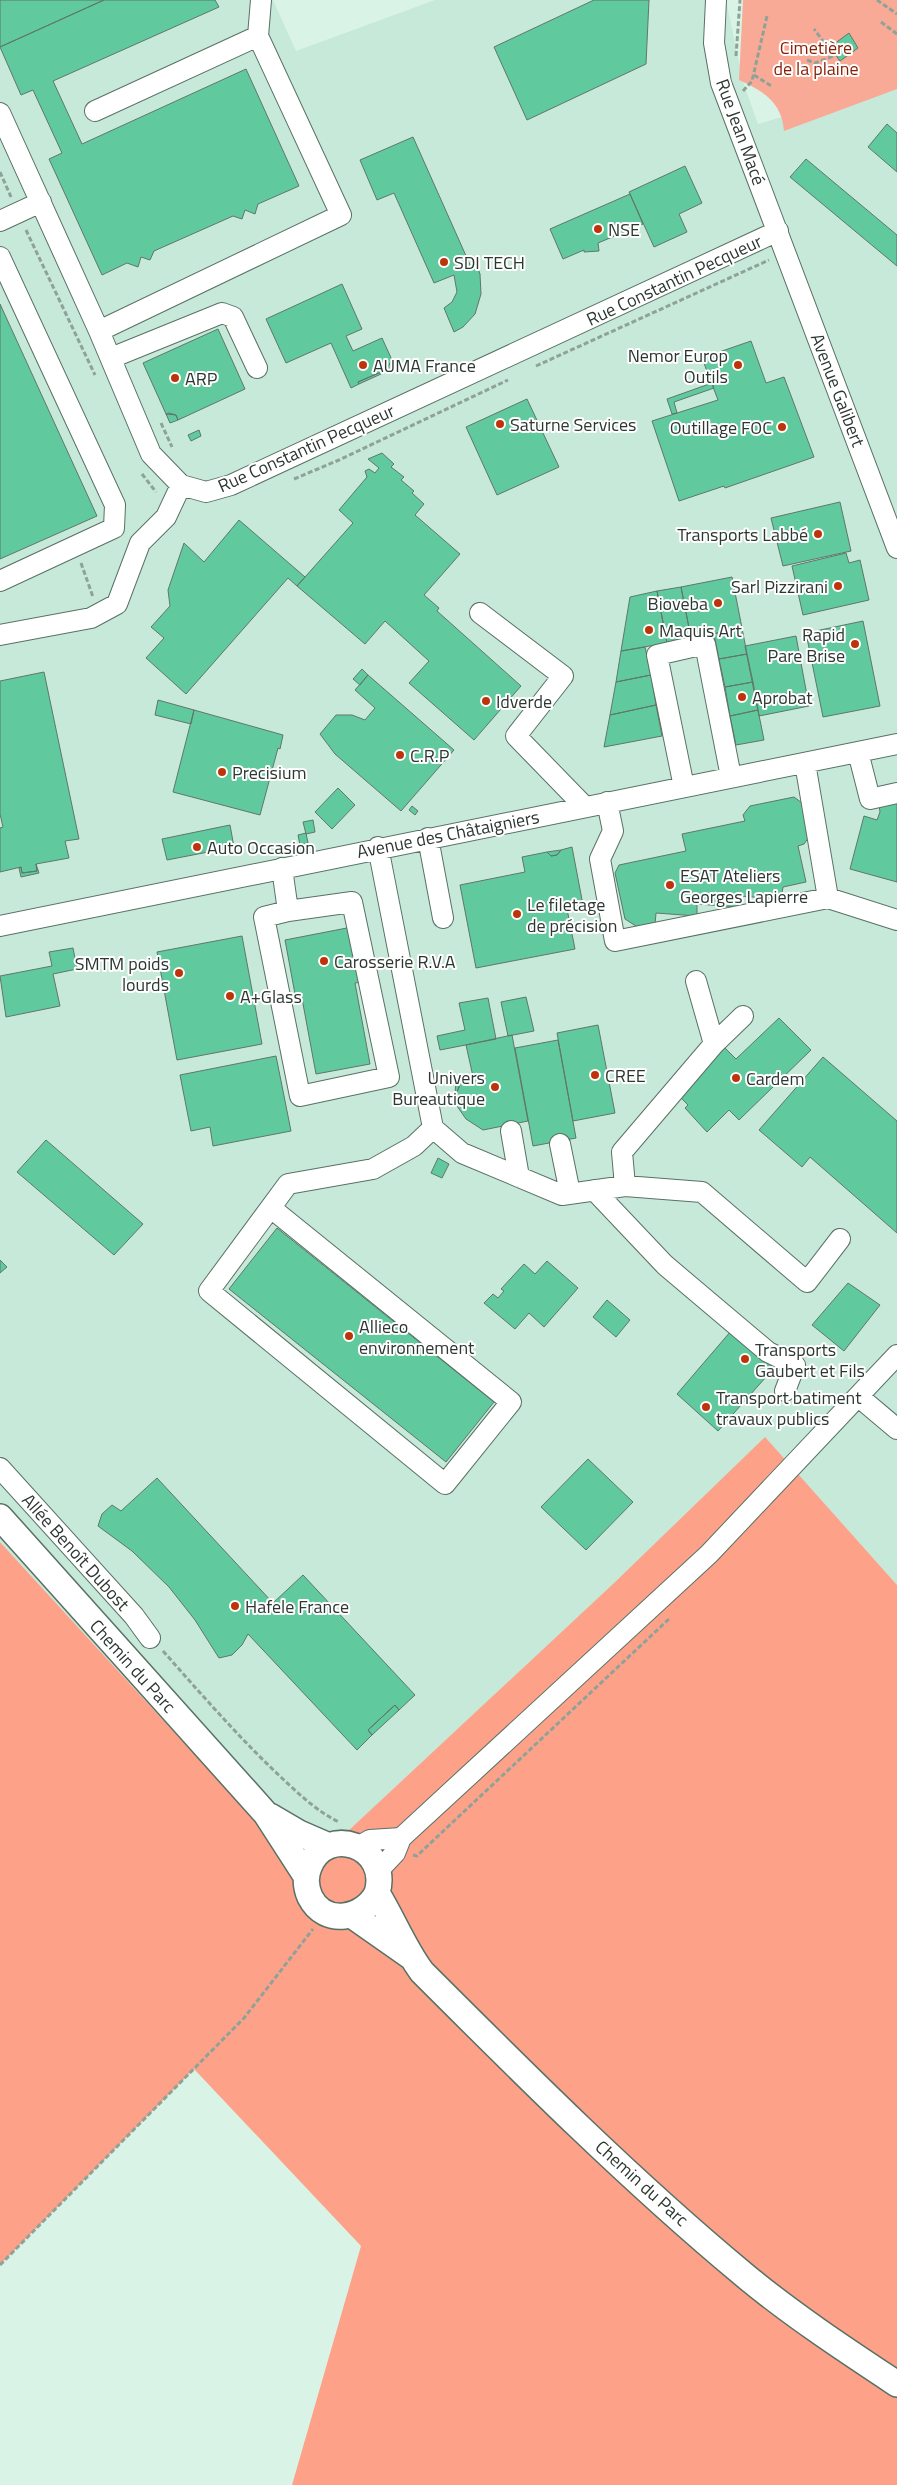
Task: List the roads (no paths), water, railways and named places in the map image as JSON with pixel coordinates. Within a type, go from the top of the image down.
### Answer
[{"type":"main road","name":"Chemin du Parc","points":[[0,1518],[266,1814]]},
{"type":"main road","points":[[266,1814],[299,1833],[329,1846]]},
{"type":"main road","points":[[266,1814],[306,1876],[310,1897],[326,1913],[339,1917],[353,1916],[368,1907],[378,1882]]},
{"type":"main road","points":[[306,1876],[316,1855],[329,1846],[338,1844],[358,1847],[374,1861],[378,1882],[410,1956]]},
{"type":"main road","points":[[353,1916],[410,1956]]},
{"type":"main road","name":"Chemin du Parc","points":[[410,1956],[422,1972],[544,2093],[674,2214],[743,2274],[799,2318],[897,2384]]},
{"type":"street","points":[[99,331],[340,215],[258,36],[261,0]]},
{"type":"street","name":"Rue Jean Macé","points":[[716,0],[714,43],[721,83],[778,231]]},
{"type":"street","points":[[95,111],[258,36]]},
{"type":"street","points":[[0,113],[111,358],[151,454],[181,485],[166,517],[140,543],[117,604],[91,618],[0,635]]},
{"type":"street","points":[[0,221],[41,202]]},
{"type":"street","name":"Avenue Galibert","points":[[778,231],[897,548]]},
{"type":"street","name":"Rue Constantin Pecqueur","points":[[181,485],[206,492],[231,485],[778,231]]},
{"type":"street","points":[[0,257],[114,505],[114,528],[0,581]]},
{"type":"street","points":[[111,358],[222,313],[233,317],[257,368]]},
{"type":"street","points":[[480,613],[563,676],[516,736],[585,807]]},
{"type":"street","points":[[684,787],[657,655],[705,644],[731,777]]},
{"type":"street","name":"Avenue des Châtaigniers","points":[[0,926],[897,744]]},
{"type":"street","points":[[858,752],[870,799],[897,793]]},
{"type":"street","points":[[805,763],[828,898]]},
{"type":"street","points":[[607,802],[613,831],[600,859],[616,941],[828,898],[897,920]]},
{"type":"street","points":[[428,838],[443,918]]},
{"type":"street","points":[[378,848],[432,1128],[462,1153],[562,1195],[625,1186],[702,1192],[807,1282],[840,1239]]},
{"type":"street","points":[[282,868],[288,911]]},
{"type":"street","points":[[352,902],[389,1077],[300,1096],[264,917],[288,911],[352,902]]},
{"type":"street","points":[[696,981],[714,1044]]},
{"type":"street","points":[[625,1186],[622,1152],[714,1044],[742,1016]]},
{"type":"street","points":[[271,1208],[511,1402],[445,1484],[209,1291],[288,1184],[373,1169],[414,1146],[432,1128]]},
{"type":"street","points":[[511,1131],[519,1177]]},
{"type":"street","points":[[560,1144],[570,1194]]},
{"type":"street","points":[[594,1190],[665,1265],[768,1352],[795,1365],[785,1391]]},
{"type":"street","points":[[378,1882],[395,1853],[401,1838],[709,1554],[895,1360]]},
{"type":"street","points":[[858,1397],[897,1429]]},
{"type":"street","name":"Allée Benoît Dubost","points":[[0,1468],[134,1616],[150,1638]]},
{"type":"street","points":[[358,1847],[370,1840],[401,1838]]},
{"type":"place","name":"NSE","points":[[598,229]]},
{"type":"place","name":"SDI TECH","points":[[444,262]]},
{"type":"place","name":"AUMA France","points":[[363,365]]},
{"type":"place","name":"Nemor Europ Outils","points":[[738,365]]},
{"type":"place","name":"ARP","points":[[175,378]]},
{"type":"place","name":"Saturne Services","points":[[500,424]]},
{"type":"place","name":"Outillage FOC","points":[[782,427]]},
{"type":"place","name":"Transports Labbé","points":[[818,534]]},
{"type":"place","name":"Sarl Pizzirani","points":[[838,586]]},
{"type":"place","name":"Bioveba","points":[[718,603]]},
{"type":"place","name":"Maquis Art","points":[[649,630]]},
{"type":"place","name":"Rapid Pare Brise","points":[[855,644]]},
{"type":"place","name":"Aprobat","points":[[742,697]]},
{"type":"place","name":"Idverde","points":[[486,701]]},
{"type":"place","name":"C.R.P","points":[[400,755]]},
{"type":"place","name":"Precisium","points":[[222,772]]},
{"type":"place","name":"Auto Occasion","points":[[197,847]]},
{"type":"place","name":"ESAT Ateliers Georges Lapierre","points":[[670,885]]},
{"type":"place","name":"Le filetage de précision","points":[[517,914]]},
{"type":"place","name":"Carosserie R.V.A","points":[[324,961]]},
{"type":"place","name":"SMTM poids lourds","points":[[179,973]]},
{"type":"place","name":"A+Glass","points":[[230,996]]},
{"type":"place","name":"CREE","points":[[595,1075]]},
{"type":"place","name":"Cardem","points":[[736,1078]]},
{"type":"place","name":"Univers Bureautique","points":[[495,1087]]},
{"type":"place","name":"Allieco environnement","points":[[349,1336]]},
{"type":"place","name":"Transports Gaubert et Fils","points":[[745,1359]]},
{"type":"place","name":"Transport batiment travaux publics","points":[[706,1407]]},
{"type":"place","name":"Hafele France","points":[[235,1606]]},
{"type":"park label","name":"Cimetière de la plaine","points":[[816,57]]}]
